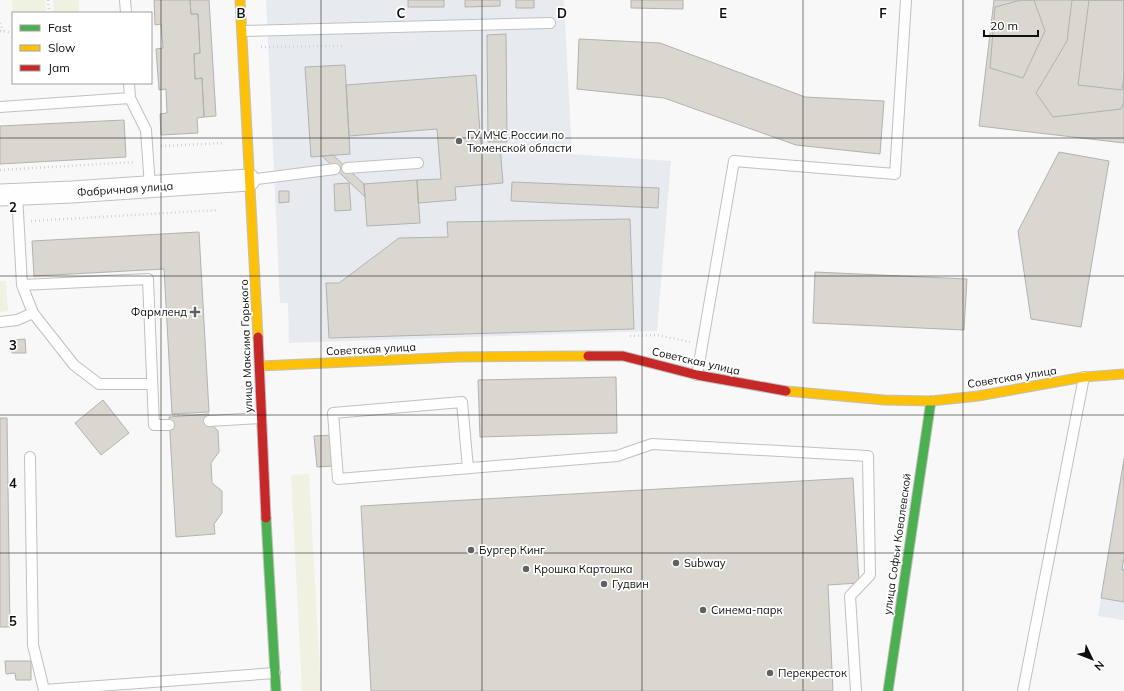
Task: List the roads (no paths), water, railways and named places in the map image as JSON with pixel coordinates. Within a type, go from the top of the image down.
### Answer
[{"type":"street","name":"улица Максима Горького","points":[[240,0],[276,691]]},
{"type":"street","name":"Фабричная улица","points":[[9,195],[249,180]]},
{"type":"street","name":"Советская улица","points":[[260,366],[458,357],[623,356],[697,375],[775,390],[884,400],[931,401],[978,396],[1084,377],[1124,374]]},
{"type":"street","name":"улица Софьи Ковалевской","points":[[888,691],[931,401]]},
{"type":"lane","points":[[125,0],[126,12]]},
{"type":"lane","points":[[697,375],[734,161],[895,174],[906,0]]},
{"type":"lane","points":[[242,31],[550,23]]},
{"type":"lane","points":[[129,84],[130,98],[146,130],[150,187]]},
{"type":"lane","points":[[0,107],[130,98]]},
{"type":"lane","points":[[347,168],[418,163]]},
{"type":"lane","points":[[249,180],[336,169]]},
{"type":"lane","points":[[9,195],[19,222],[22,285],[33,313],[74,365],[99,384],[152,384]]},
{"type":"lane","points":[[22,285],[148,279],[154,426],[169,425]]},
{"type":"lane","points":[[0,322],[17,320],[33,313]]},
{"type":"lane","points":[[1023,691],[1084,377]]},
{"type":"lane","points":[[468,468],[462,402],[333,413],[338,479],[617,456],[652,444],[868,456],[870,575],[850,596],[856,691]]},
{"type":"lane","points":[[205,417],[261,418]]},
{"type":"lane","points":[[30,457],[33,645],[44,690],[275,673]]},
{"type":"place","name":"ГУ МЧС России по Тюменской области","points":[[459,141]]},
{"type":"place","name":"Фармленд","points":[[195,312]]},
{"type":"place","name":"Бургер Кинг","points":[[471,550]]},
{"type":"place","name":"Subway","points":[[676,563]]},
{"type":"place","name":"Крошка Картошка","points":[[526,569]]},
{"type":"place","name":"Гудвин","points":[[604,584]]},
{"type":"place","name":"Синема-парк","points":[[703,610]]},
{"type":"place","name":"Перекресток","points":[[770,673]]}]
